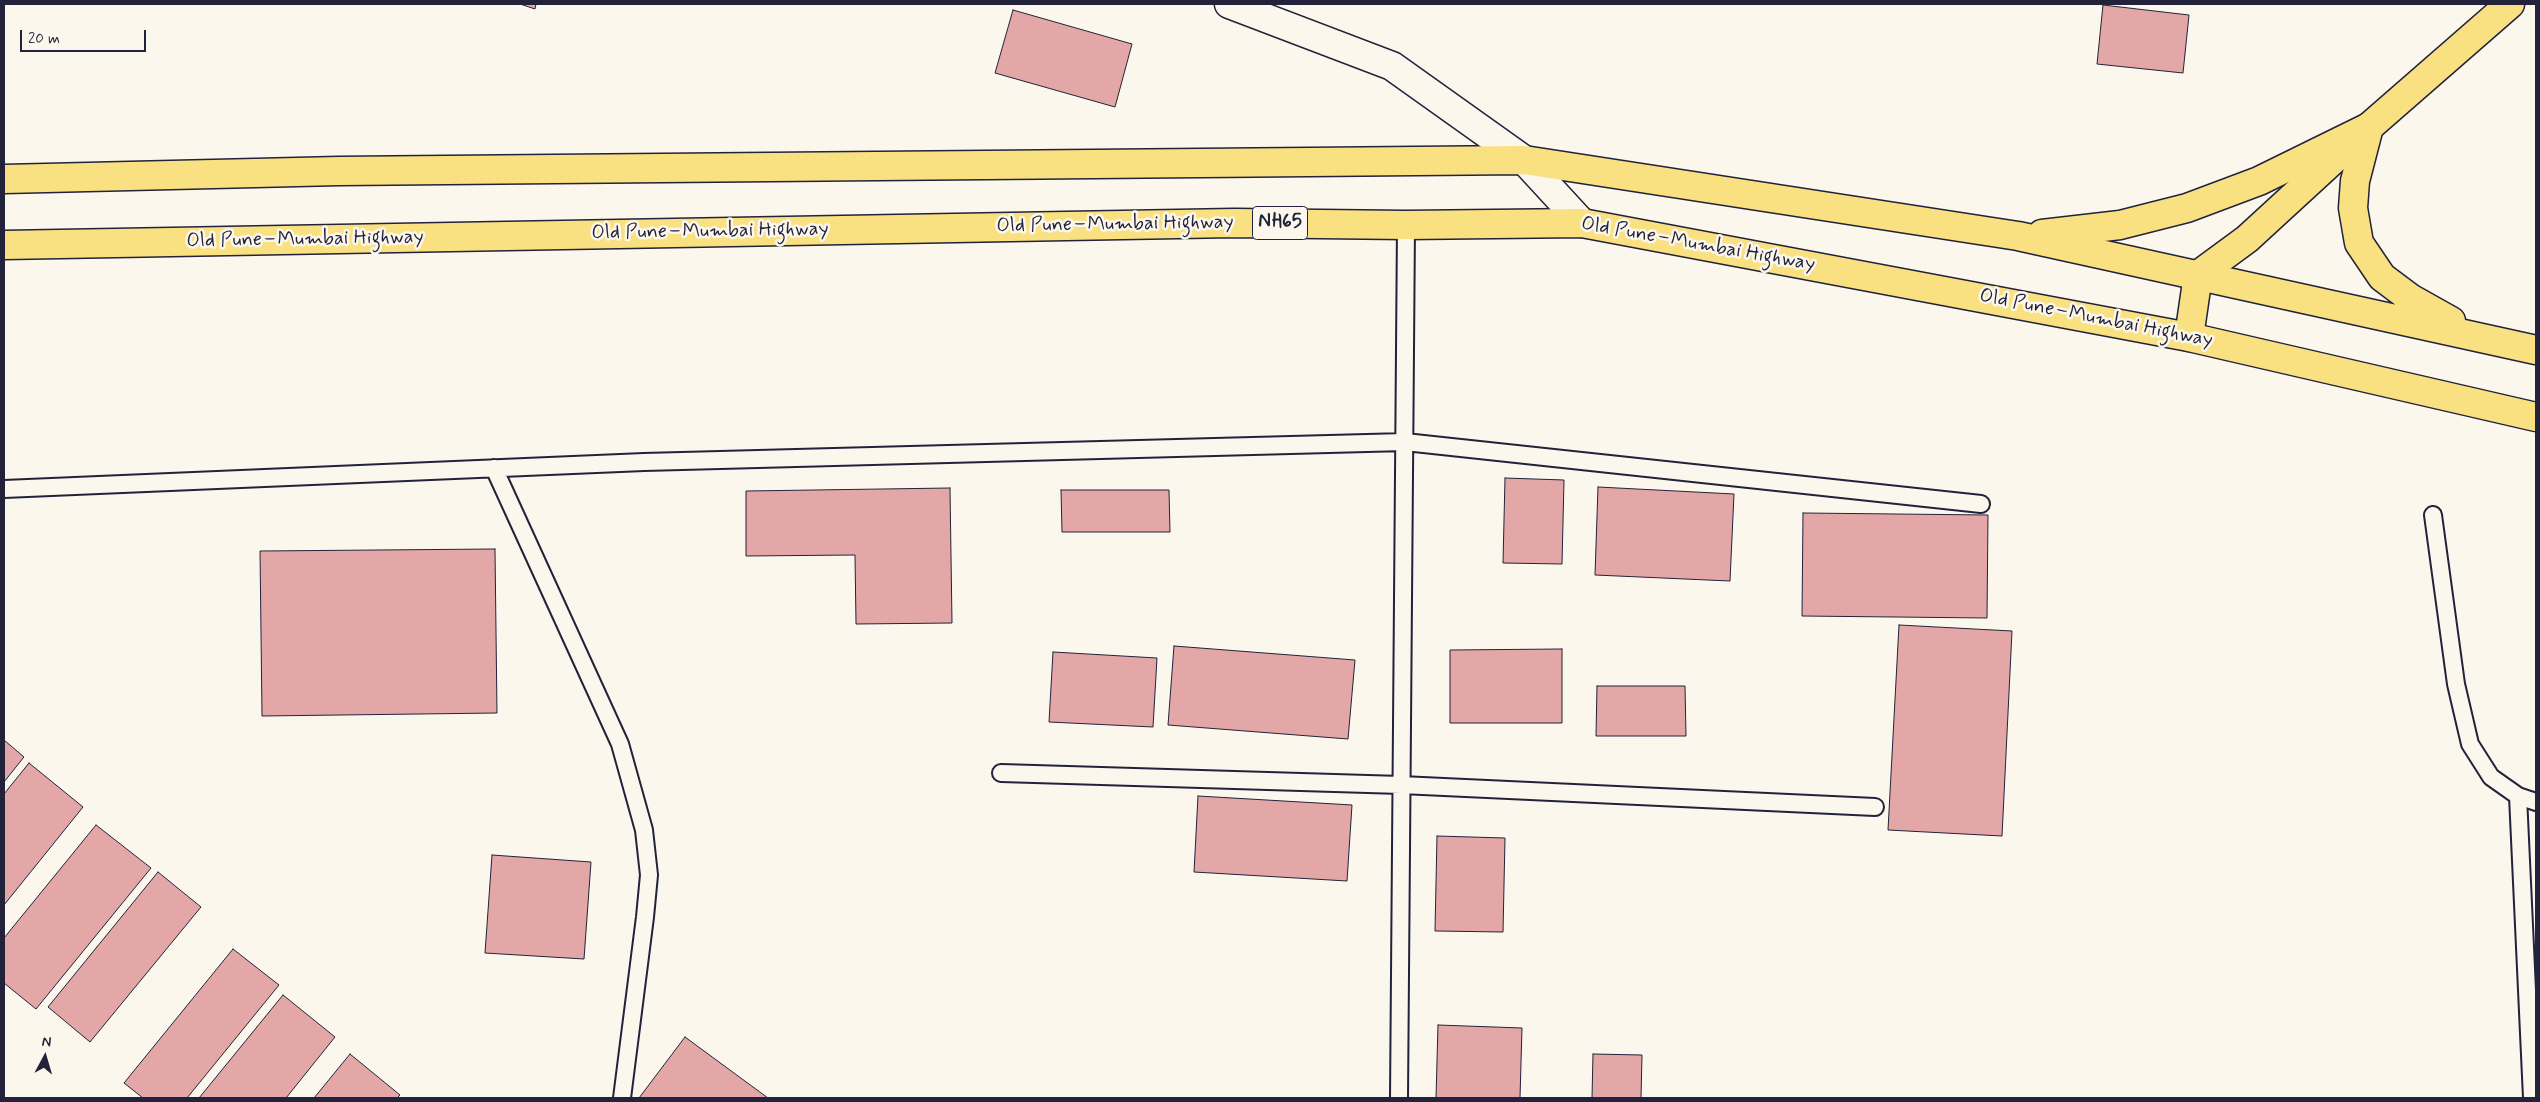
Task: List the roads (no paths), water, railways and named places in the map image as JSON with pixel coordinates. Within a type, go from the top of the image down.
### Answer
[{"type":"main road","points":[[2189,336],[2198,275],[2247,239],[2369,127],[2510,4]]},
{"type":"main road","points":[[2018,236],[2120,225],[2187,208],[2259,182],[2369,127]]},
{"type":"main road","points":[[2369,127],[2355,181],[2353,208],[2359,243],[2382,277],[2410,298],[2476,335]]},
{"type":"main road","points":[[4,179],[339,171],[1524,160],[2018,236],[2476,335],[2536,350]]},
{"type":"main road","name":"Old Pune–Mumbai Highway","points":[[4,245],[1234,223],[1406,225],[1582,223],[2189,336],[2536,417]]},
{"type":"street","points":[[1228,4],[1392,66],[1524,160],[1582,223]]},
{"type":"lane","points":[[1398,1098],[1406,225]]},
{"type":"lane","points":[[4,489],[494,468],[1405,442],[1981,504]]},
{"type":"lane","points":[[494,468],[620,744],[644,830],[648,875],[646,917],[622,1098]]},
{"type":"lane","points":[[2433,515],[2456,684],[2470,744],[2491,777],[2518,796],[2536,802]]},
{"type":"lane","points":[[1001,773],[1401,785],[1875,807]]},
{"type":"lane","points":[[2518,796],[2532,1098]]}]
